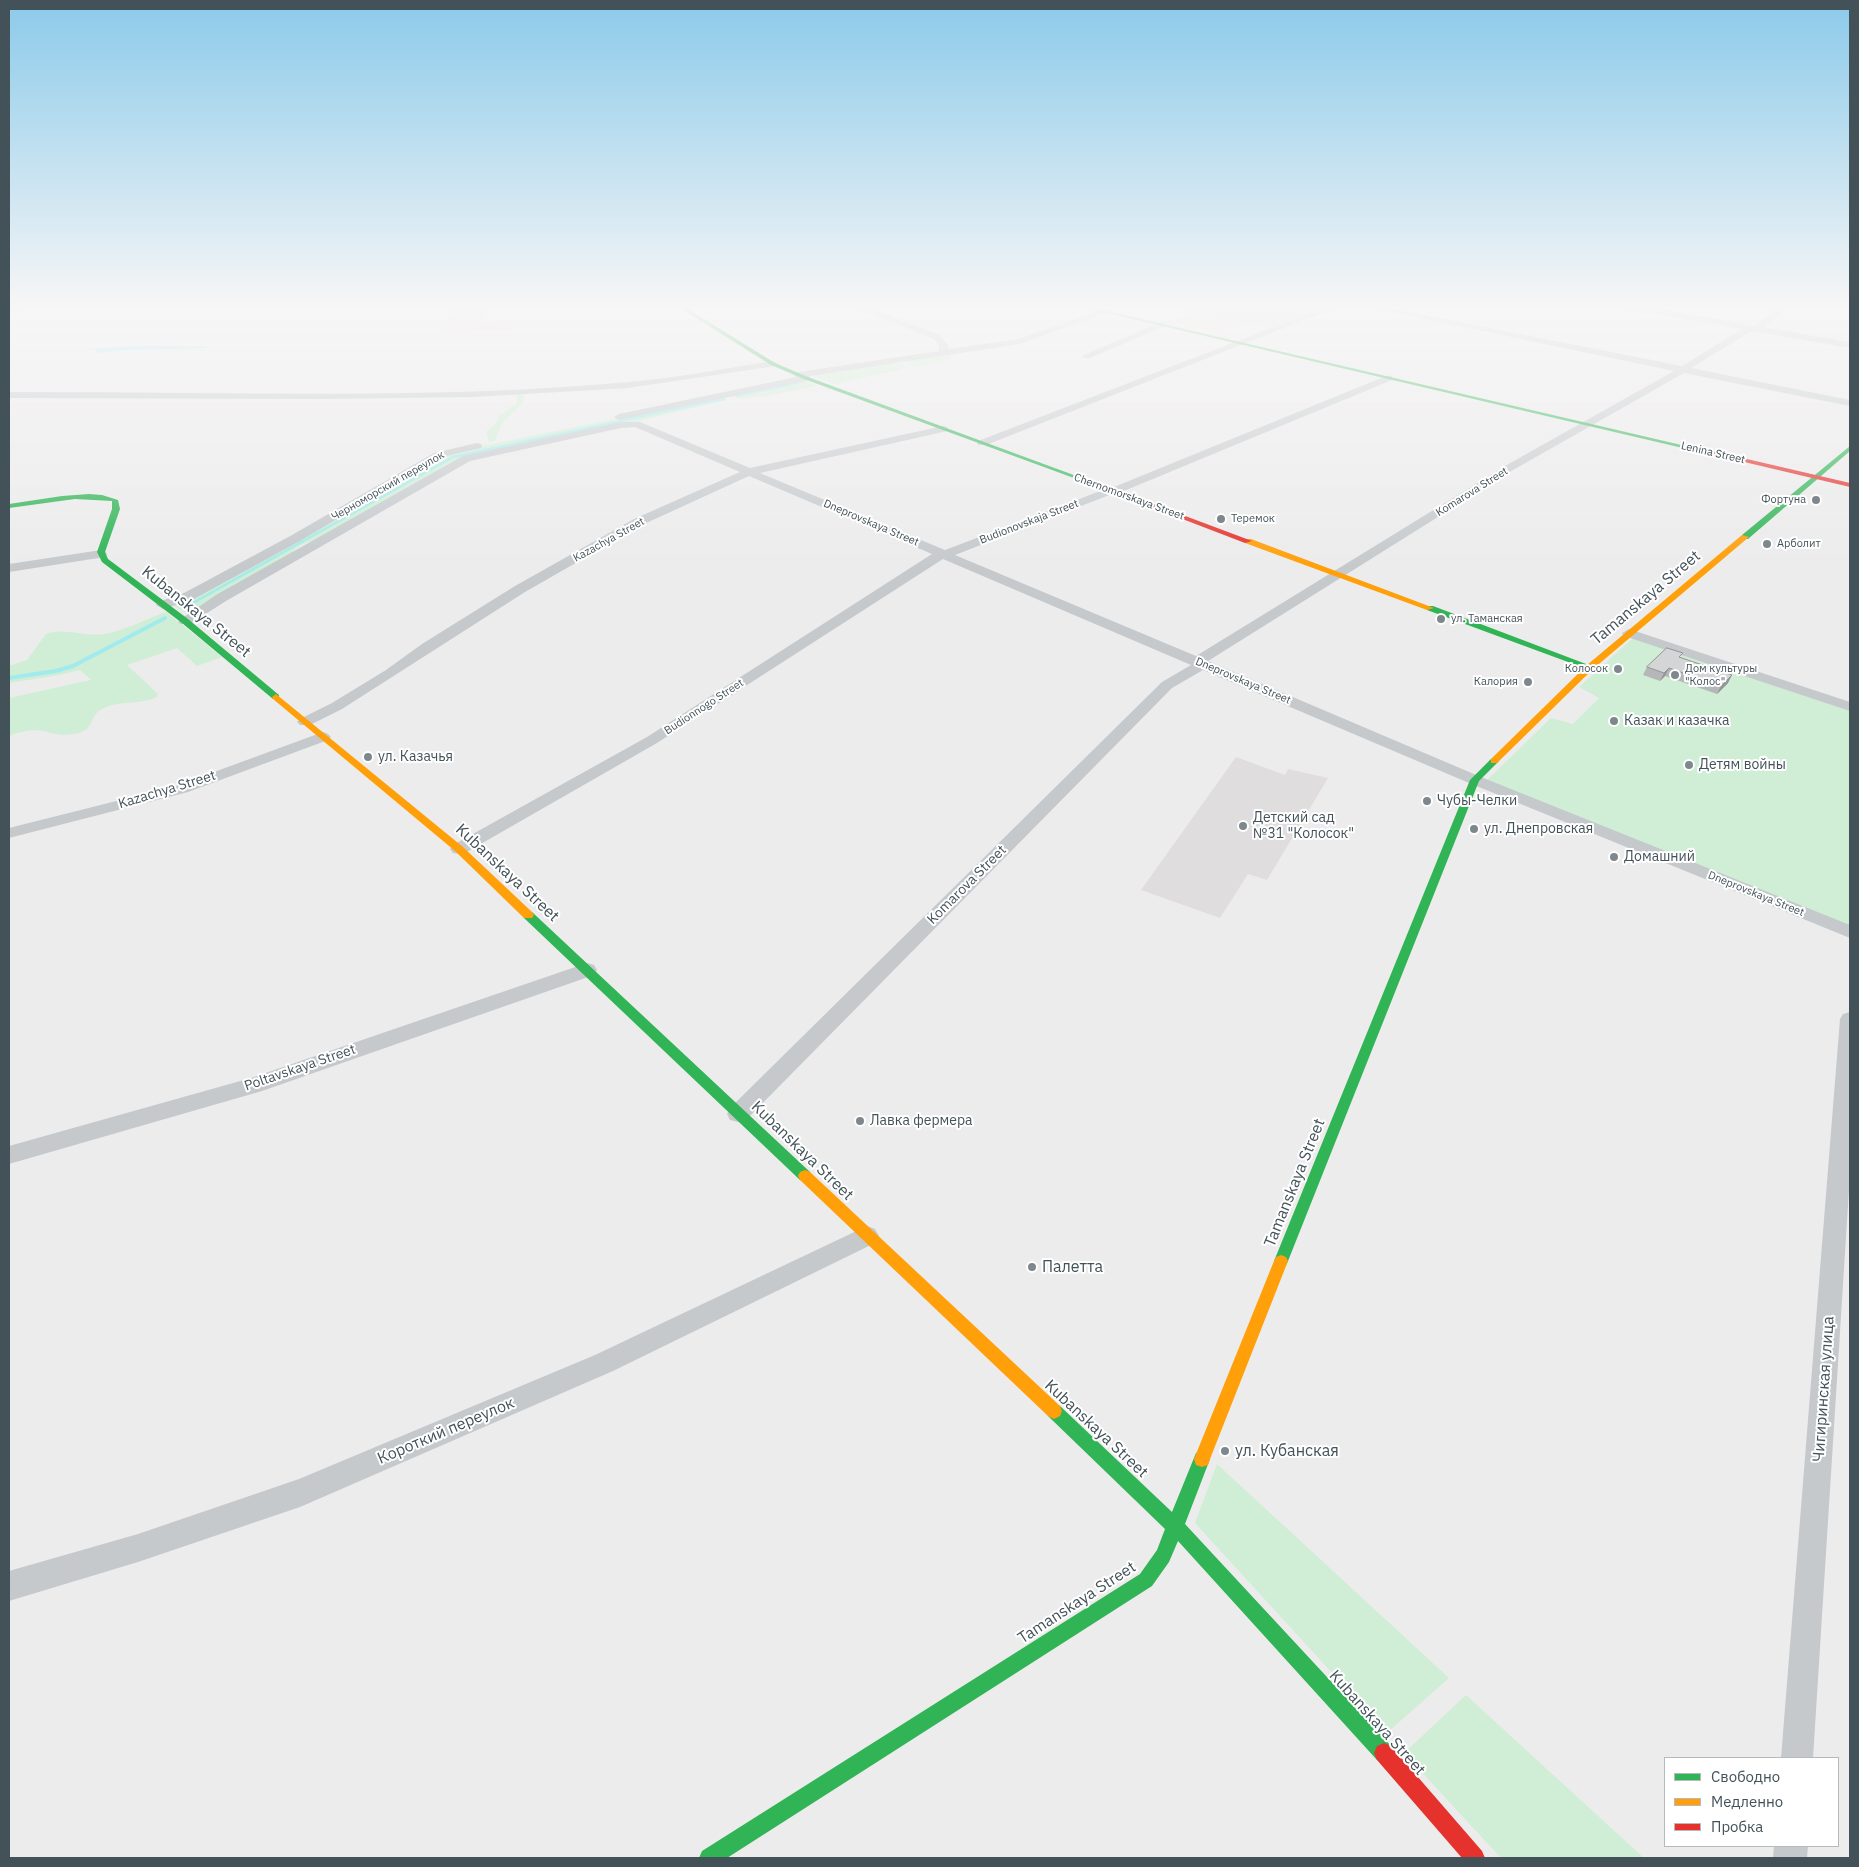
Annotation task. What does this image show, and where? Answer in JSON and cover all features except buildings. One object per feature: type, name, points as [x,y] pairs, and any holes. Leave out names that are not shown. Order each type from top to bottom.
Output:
[{"type":"street","points":[[9,395],[137,393]]},
{"type":"street","points":[[153,393],[368,397],[471,393]]},
{"type":"street","name":"Черноморский переулок","points":[[163,605],[189,596],[288,543],[444,453],[727,393]]},
{"type":"street","name":"Chernomorskaya Street","points":[[846,393],[1590,666]]},
{"type":"street","points":[[982,443],[1110,393]]},
{"type":"street","name":"Budionovskaja Street","points":[[944,554],[1113,491],[1352,393]]},
{"type":"street","name":"Lenina Street","points":[[1455,393],[1850,485]]},
{"type":"street","name":"Komarova Street","points":[[738,1114],[1167,685],[1336,574],[1411,530],[1509,468],[1642,393]]},
{"type":"street","points":[[1805,393],[1850,402]]},
{"type":"street","points":[[185,621],[230,593],[467,458],[621,425],[639,425]]},
{"type":"street","name":"Dneprovskaya Street","points":[[639,425],[1475,780],[1850,932]]},
{"type":"street","name":"Kazachya Street","points":[[305,722],[337,706],[391,673],[427,647],[520,589],[638,522],[749,472],[943,429]]},
{"type":"street","name":"Tamanskaya Street","points":[[709,1858],[1146,1580],[1163,1556],[1475,780],[1590,666],[1814,476],[1850,448]]},
{"type":"street","points":[[9,506],[90,497],[107,498],[116,501],[116,509],[102,546],[101,554],[9,568]]},
{"type":"street","name":"Kubanskaya Street","points":[[101,554],[105,560],[185,621],[459,849],[1175,1526],[1384,1753],[1475,1858]]},
{"type":"street","name":"Budionnogo Street","points":[[459,849],[660,736],[944,554]]},
{"type":"street","points":[[1629,633],[1850,707]]},
{"type":"street","name":"Kazachya Street","points":[[9,833],[182,789],[323,737]]},
{"type":"street","name":"Poltavskaya Street","points":[[9,1155],[254,1084],[587,970]]},
{"type":"street","name":"Чигиринская улица","points":[[1797,1757],[1850,1019]]},
{"type":"street","name":"Короткий переулок","points":[[9,1586],[138,1548],[300,1493],[604,1363],[867,1236]]},
{"type":"shaded area","name":"Детский сад №31 \"Колосок\"","points":[[1236,757],[1285,775],[1288,769],[1328,778],[1267,880],[1248,874],[1220,918],[1141,890]]},
{"type":"green space","points":[[518,393],[524,393],[523,403],[502,423],[495,441],[489,442],[486,432],[496,423],[500,415],[516,404]]},
{"type":"green space","points":[[743,393],[782,393],[763,397],[742,398],[735,397],[734,395]]},
{"type":"green space","points":[[721,397],[727,400],[639,422],[485,452],[329,534],[301,545],[293,551],[291,556],[190,615],[172,605],[449,453]]},
{"type":"green space","points":[[166,612],[222,657],[197,666],[177,648],[127,665],[158,694],[157,697],[104,708],[95,715],[86,729],[70,735],[34,730],[9,736],[9,698],[91,680],[80,670],[9,683],[9,666],[27,660],[46,634],[60,631],[104,634],[127,628]]},
{"type":"green space","points":[[1633,638],[1850,710],[1850,929],[1486,781],[1551,718],[1573,724],[1599,698],[1579,687]]},
{"type":"green space","points":[[1217,1464],[1449,1678],[1387,1733],[1195,1523]]},
{"type":"green space","points":[[1466,1695],[1644,1858],[1501,1858],[1404,1753]]},
{"type":"waterway","points":[[737,396],[750,393]]},
{"type":"waterway","points":[[191,604],[453,457],[724,399]]},
{"type":"waterway","points":[[9,678],[56,671],[73,666],[165,618]]},
{"type":"traffic: fast","points":[[847,393],[1114,491]]},
{"type":"traffic: fast","points":[[1455,393],[1704,451]]},
{"type":"traffic: fast","points":[[1745,537],[1850,448]]},
{"type":"traffic: fast","points":[[9,506],[89,496],[115,500],[116,509],[101,552],[105,560],[185,621],[276,697]]},
{"type":"traffic: fast","points":[[1430,608],[1590,667]]},
{"type":"traffic: fast","points":[[1281,1261],[1475,780],[1494,761]]},
{"type":"traffic: fast","points":[[528,915],[805,1176]]},
{"type":"traffic: fast","points":[[1054,1411],[1175,1526],[1384,1753]]},
{"type":"traffic: fast","points":[[709,1858],[1146,1580],[1163,1556],[1202,1459]]},
{"type":"traffic: slow","points":[[1494,761],[1590,667],[1745,537]]},
{"type":"traffic: slow","points":[[1248,541],[1430,608]]},
{"type":"traffic: slow","points":[[276,697],[459,849],[528,915]]},
{"type":"traffic: slow","points":[[805,1176],[1054,1411]]},
{"type":"traffic: slow","points":[[1202,1459],[1281,1261]]},
{"type":"traffic: jam","points":[[1704,451],[1850,485]]},
{"type":"traffic: jam","points":[[1114,491],[1248,541]]},
{"type":"traffic: jam","points":[[1384,1753],[1475,1858]]},
{"type":"place","name":"Фортуна","points":[[1816,500]]},
{"type":"place","name":"Теремок","points":[[1221,519]]},
{"type":"place","name":"Арболит","points":[[1767,544]]},
{"type":"place","name":"ул. Таманская","points":[[1441,619]]},
{"type":"place","name":"Колосок","points":[[1618,669]]},
{"type":"place","name":"Дом культуры \"Колос\"","points":[[1675,675]]},
{"type":"place","name":"Калория","points":[[1528,682]]},
{"type":"place","name":"Казак и казачка","points":[[1614,721]]},
{"type":"place","name":"ул. Казачья","points":[[368,757]]},
{"type":"place","name":"Детям войны","points":[[1689,765]]},
{"type":"place","name":"Чубы-Челки","points":[[1427,801]]},
{"type":"place","name":"Детский сад №31 \"Колосок\"","points":[[1243,826]]},
{"type":"place","name":"ул. Днепровская","points":[[1474,829]]},
{"type":"place","name":"Домашний","points":[[1614,857]]},
{"type":"place","name":"Лавка фермера","points":[[860,1121]]},
{"type":"place","name":"Палетта","points":[[1032,1267]]},
{"type":"place","name":"ул. Кубанская","points":[[1225,1451]]}]
